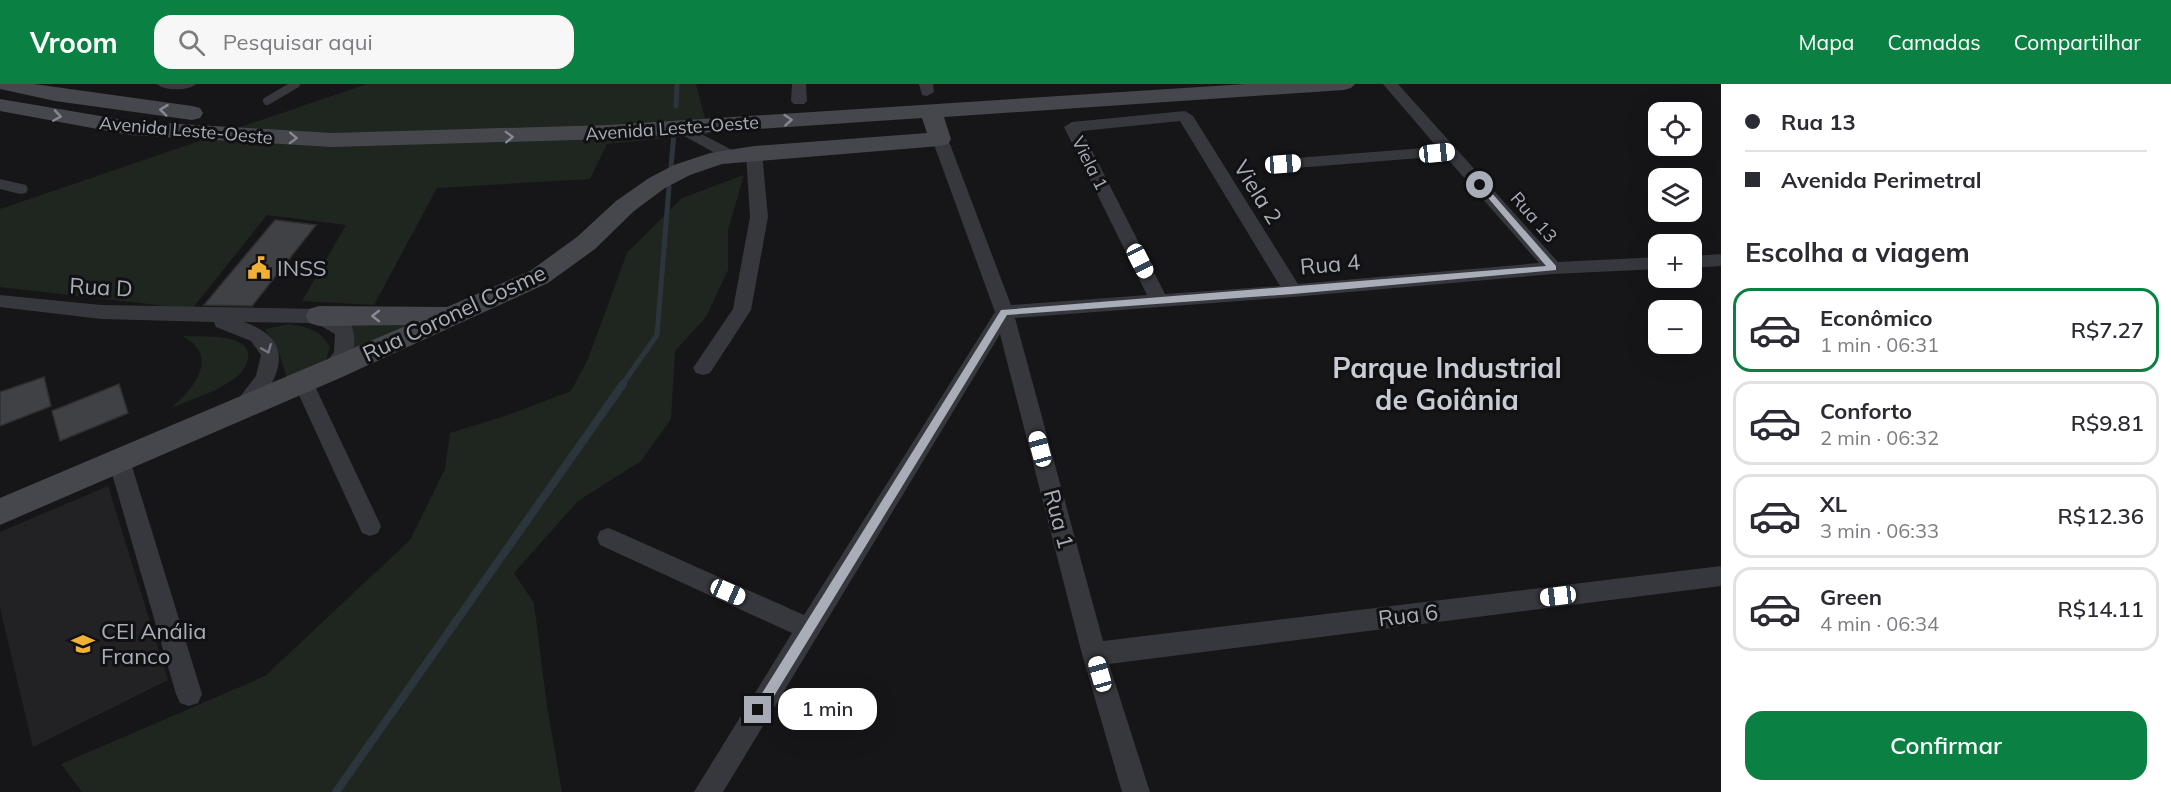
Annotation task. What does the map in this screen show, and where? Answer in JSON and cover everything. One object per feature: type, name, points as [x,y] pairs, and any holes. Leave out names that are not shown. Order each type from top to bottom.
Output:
[{"type":"main road","name":"Avenida Leste-Oeste","points":[[6,84],[55,95],[225,117],[429,129],[680,128],[928,96]]},
{"type":"main road","name":"Avenida Leste-Oeste","points":[[1007,97],[1124,84]]},
{"type":"main road","name":"Avenida Leste-Oeste","points":[[467,129],[556,117],[799,92],[1007,97],[1344,84]]},
{"type":"main road","name":"Rua 1","points":[[928,96],[940,139]]},
{"type":"main road","name":"Avenida Leste-Oeste","points":[[0,105],[130,128],[332,140],[429,129]]},
{"type":"main road","name":"Rua Coronel Cosme","points":[[0,512],[330,371],[539,277],[586,243],[625,206],[657,183],[682,170],[743,154],[940,139]]},
{"type":"main road","points":[[320,316],[456,314]]},
{"type":"street","points":[[164,84],[189,84]]},
{"type":"street","name":"Rua 13","points":[[1390,84],[1553,268]]},
{"type":"street","name":"Viela 2","points":[[1185,116],[1293,291]]},
{"type":"street","name":"Viela 1","points":[[1159,300],[1072,127],[1185,116]]},
{"type":"street","points":[[680,128],[743,154],[759,217],[742,310],[703,368]]},
{"type":"street","name":"Rua 1","points":[[940,139],[1004,312],[1094,654],[1136,792]]},
{"type":"street","points":[[1283,164],[1451,151]]},
{"type":"street","points":[[0,184],[20,189]]},
{"type":"street","points":[[1702,261],[1721,260]]},
{"type":"street","name":"Rua 4","points":[[1004,312],[1293,291],[1553,268],[1648,264]]},
{"type":"street","name":"Rua D","points":[[0,302],[61,309],[199,315],[320,316]]},
{"type":"street","points":[[708,792],[1004,312]]},
{"type":"street","name":"Rua D","points":[[199,315],[244,328],[264,339],[272,359],[266,378],[242,407]]},
{"type":"street","points":[[320,316],[344,330],[347,345],[340,362],[330,371]]},
{"type":"street","points":[[303,382],[370,526]]},
{"type":"street","points":[[119,460],[189,694]]},
{"type":"street","points":[[608,538],[809,629]]},
{"type":"street","name":"Rua 6","points":[[1094,654],[1721,576]]},
{"type":"lane","points":[[267,100],[296,84]]},
{"type":"shaded area","points":[[367,84],[696,84],[709,134],[607,144],[590,179],[437,188],[374,305],[302,301],[346,225],[267,215],[192,309],[0,287],[0,209]]},
{"type":"shaded area","points":[[744,175],[728,230],[728,270],[706,317],[675,351],[671,419],[641,461],[578,501],[514,573],[534,603],[547,706],[562,792],[82,792],[61,764],[265,676],[410,540],[445,469],[450,433],[508,415],[571,391],[588,359],[627,253],[682,198]]},
{"type":"shaded area","points":[[434,321],[350,357],[353,330],[347,325]]},
{"type":"shaded area","points":[[289,324],[313,330],[330,347],[326,360],[287,378],[279,353],[265,329]]},
{"type":"shaded area","points":[[182,336],[234,340],[248,350],[248,359],[242,372],[231,381],[209,393],[171,408],[195,382],[202,362],[200,353],[194,344]]},
{"type":"shaded area","name":"CEI Anália Franco","points":[[108,486],[168,680],[33,747],[0,608],[0,532]]},
{"type":"building","name":"INSS","points":[[275,220],[316,225],[252,306],[204,305]]},
{"type":"building","points":[[44,377],[51,406],[0,426],[0,392]]},
{"type":"building","points":[[119,384],[128,413],[60,441],[52,411]]},
{"type":"waterway","points":[[676,106],[677,84]]},
{"type":"waterway","points":[[671,166],[674,134]]},
{"type":"waterway","points":[[622,385],[657,335],[669,187]]},
{"type":"waterway","points":[[336,792],[623,384]]},
{"type":"place","name":"INSS","points":[[259,268]]},
{"type":"place","name":"CEI Anália Franco","points":[[83,644]]},
{"type":"district","name":"Parque Industrial de Goiânia","points":[[1447,383]]},
{"type":"route","points":[[758,710],[1004,312],[1293,291],[1553,268],[1480,185]]}]
